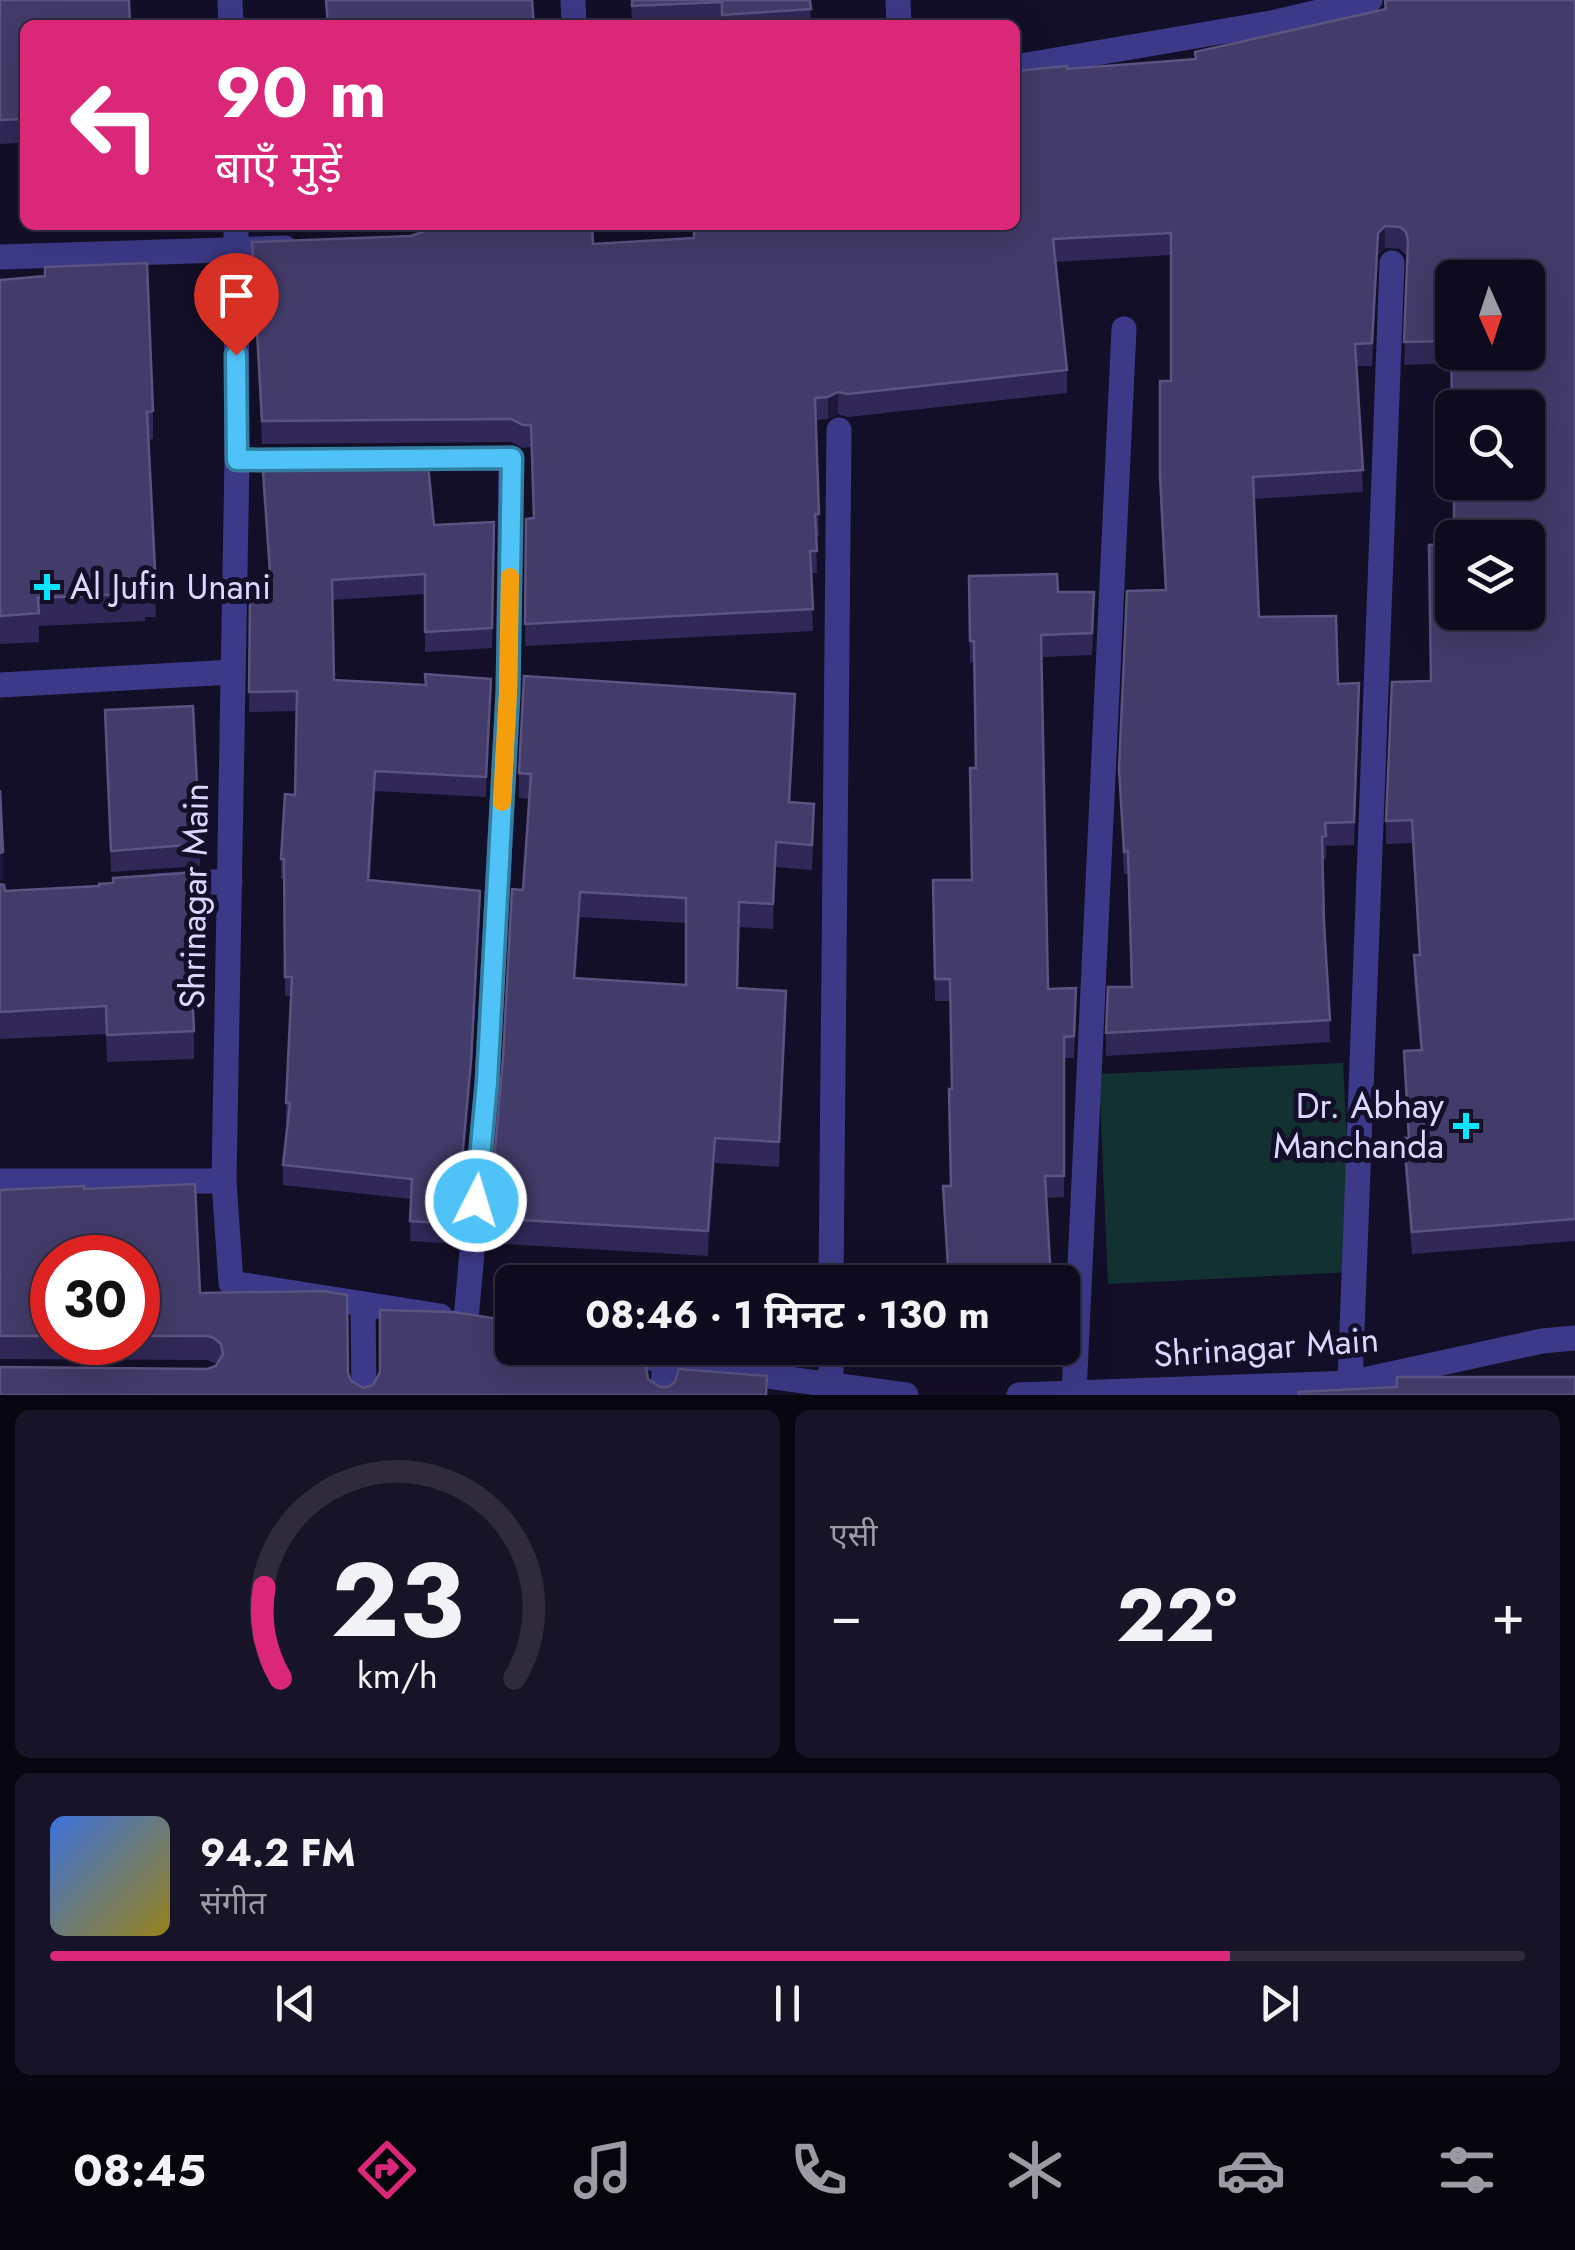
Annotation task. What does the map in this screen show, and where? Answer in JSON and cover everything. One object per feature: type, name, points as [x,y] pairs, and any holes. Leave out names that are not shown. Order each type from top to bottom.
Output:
[{"type":"street","points":[[1020,66],[1270,12],[1370,0]]},
{"type":"street","points":[[0,257],[236,237],[314,246]]},
{"type":"street","name":"Shrinagar Main","points":[[236,237],[246,460],[232,672],[224,1182],[231,1283],[495,1326]]},
{"type":"street","points":[[1350,1383],[1392,263]]},
{"type":"street","points":[[1074,1394],[1124,329]]},
{"type":"street","points":[[832,1265],[839,430]]},
{"type":"street","points":[[374,459],[512,458],[508,693],[487,1082],[466,1320]]},
{"type":"street","points":[[0,685],[232,672]]},
{"type":"street","points":[[134,888],[230,881]]},
{"type":"street","points":[[0,1181],[224,1182]]},
{"type":"street","points":[[363,1304],[364,1395]]},
{"type":"street","name":"Shrinagar Main","points":[[1019,1395],[1350,1383],[1542,1340],[1575,1338]]},
{"type":"street","points":[[662,1395],[665,1365]]},
{"type":"street","points":[[683,1365],[826,1389],[906,1395]]},
{"type":"green space","points":[[1343,1063],[1353,1272],[1108,1284],[1099,1074]]},
{"type":"building","points":[[0,0],[129,0],[130,20],[20,20],[20,119],[0,120]]},
{"type":"building","points":[[326,0],[532,0],[534,20],[328,20]]},
{"type":"building","points":[[632,0],[810,0],[811,9],[722,15],[722,2],[632,6]]},
{"type":"building","points":[[1385,0],[1575,0],[1575,1219],[1412,1232],[1404,1138],[1409,1138],[1404,1051],[1422,1050],[1414,955],[1420,955],[1412,820],[1386,821],[1392,682],[1431,681],[1429,545],[1435,545],[1435,630],[1545,630],[1545,520],[1454,520],[1454,500],[1545,500],[1545,390],[1452,390],[1451,370],[1545,370],[1545,260],[1435,260],[1435,341],[1404,342],[1408,241],[1400,227],[1385,226],[1378,233],[1372,343],[1355,344],[1363,470],[1253,477],[1259,617],[1336,616],[1338,684],[1359,683],[1354,822],[1325,823],[1326,836],[1322,837],[1330,1020],[1106,1033],[1108,987],[1132,987],[1128,851],[1124,852],[1119,769],[1127,591],[1166,590],[1160,381],[1171,381],[1171,233],[1053,239],[1067,370],[838,392],[815,398],[819,514],[815,514],[817,551],[810,551],[813,609],[525,624],[526,519],[534,518],[531,425],[511,419],[262,421],[252,242],[411,236],[428,230],[592,230],[593,244],[694,238],[694,230],[1020,230],[1020,71],[1196,59],[1195,52],[1386,9]]},
{"type":"building","points":[[147,263],[153,411],[147,412],[156,589],[145,589],[145,593],[38,598],[39,613],[0,616],[0,280],[45,276],[45,267]]},
{"type":"building","points":[[427,455],[434,525],[494,522],[492,628],[425,632],[425,574],[332,580],[334,680],[426,685],[425,674],[491,679],[486,777],[375,771],[368,880],[480,891],[471,1061],[456,1224],[410,1221],[412,1179],[283,1165],[290,1103],[286,1103],[292,977],[285,977],[281,859],[285,794],[295,795],[297,691],[249,692],[250,599],[272,599],[262,458]]},
{"type":"building","points":[[1057,574],[1058,592],[1094,592],[1092,633],[1041,635],[1048,989],[1076,988],[1074,1036],[1064,1037],[1064,1176],[1045,1176],[1050,1265],[948,1265],[943,1186],[951,1186],[950,979],[935,979],[933,880],[972,880],[970,768],[976,768],[969,576]]},
{"type":"building","points":[[524,676],[795,694],[789,802],[814,804],[812,845],[776,842],[773,904],[739,902],[737,988],[786,991],[779,1142],[715,1138],[708,1231],[489,1218],[512,889],[523,890],[531,774],[519,773]],"holes":[[[580,892],[686,898],[686,985],[574,978]]]},
{"type":"building","points":[[193,706],[200,844],[111,851],[105,710]]},
{"type":"building","points":[[0,790],[3,852],[0,853]]},
{"type":"building","points":[[187,873],[194,1031],[107,1035],[106,1006],[0,1012],[0,884],[5,891],[99,886],[113,883],[113,878]]},
{"type":"building","points":[[195,1184],[200,1293],[324,1291],[347,1295],[348,1373],[351,1381],[363,1388],[373,1385],[380,1372],[380,1310],[453,1312],[495,1318],[495,1365],[646,1366],[648,1379],[660,1387],[675,1382],[679,1369],[767,1376],[766,1395],[0,1395],[0,1367],[207,1369],[216,1366],[223,1354],[221,1344],[207,1336],[160,1336],[160,1235],[30,1235],[30,1336],[0,1336],[0,1190]]},
{"type":"building","points":[[1397,1377],[1575,1377],[1575,1395],[1299,1395],[1397,1387]]},
{"type":"slow traffic","points":[[502,802],[510,577]]},
{"type":"place","name":"Al Jufin Unani","points":[[47,587]]},
{"type":"place","name":"Dr. Abhay Manchanda","points":[[1466,1126]]},
{"type":"route","points":[[236,355],[237,460],[512,458],[508,693],[487,1082],[476,1201]]}]
